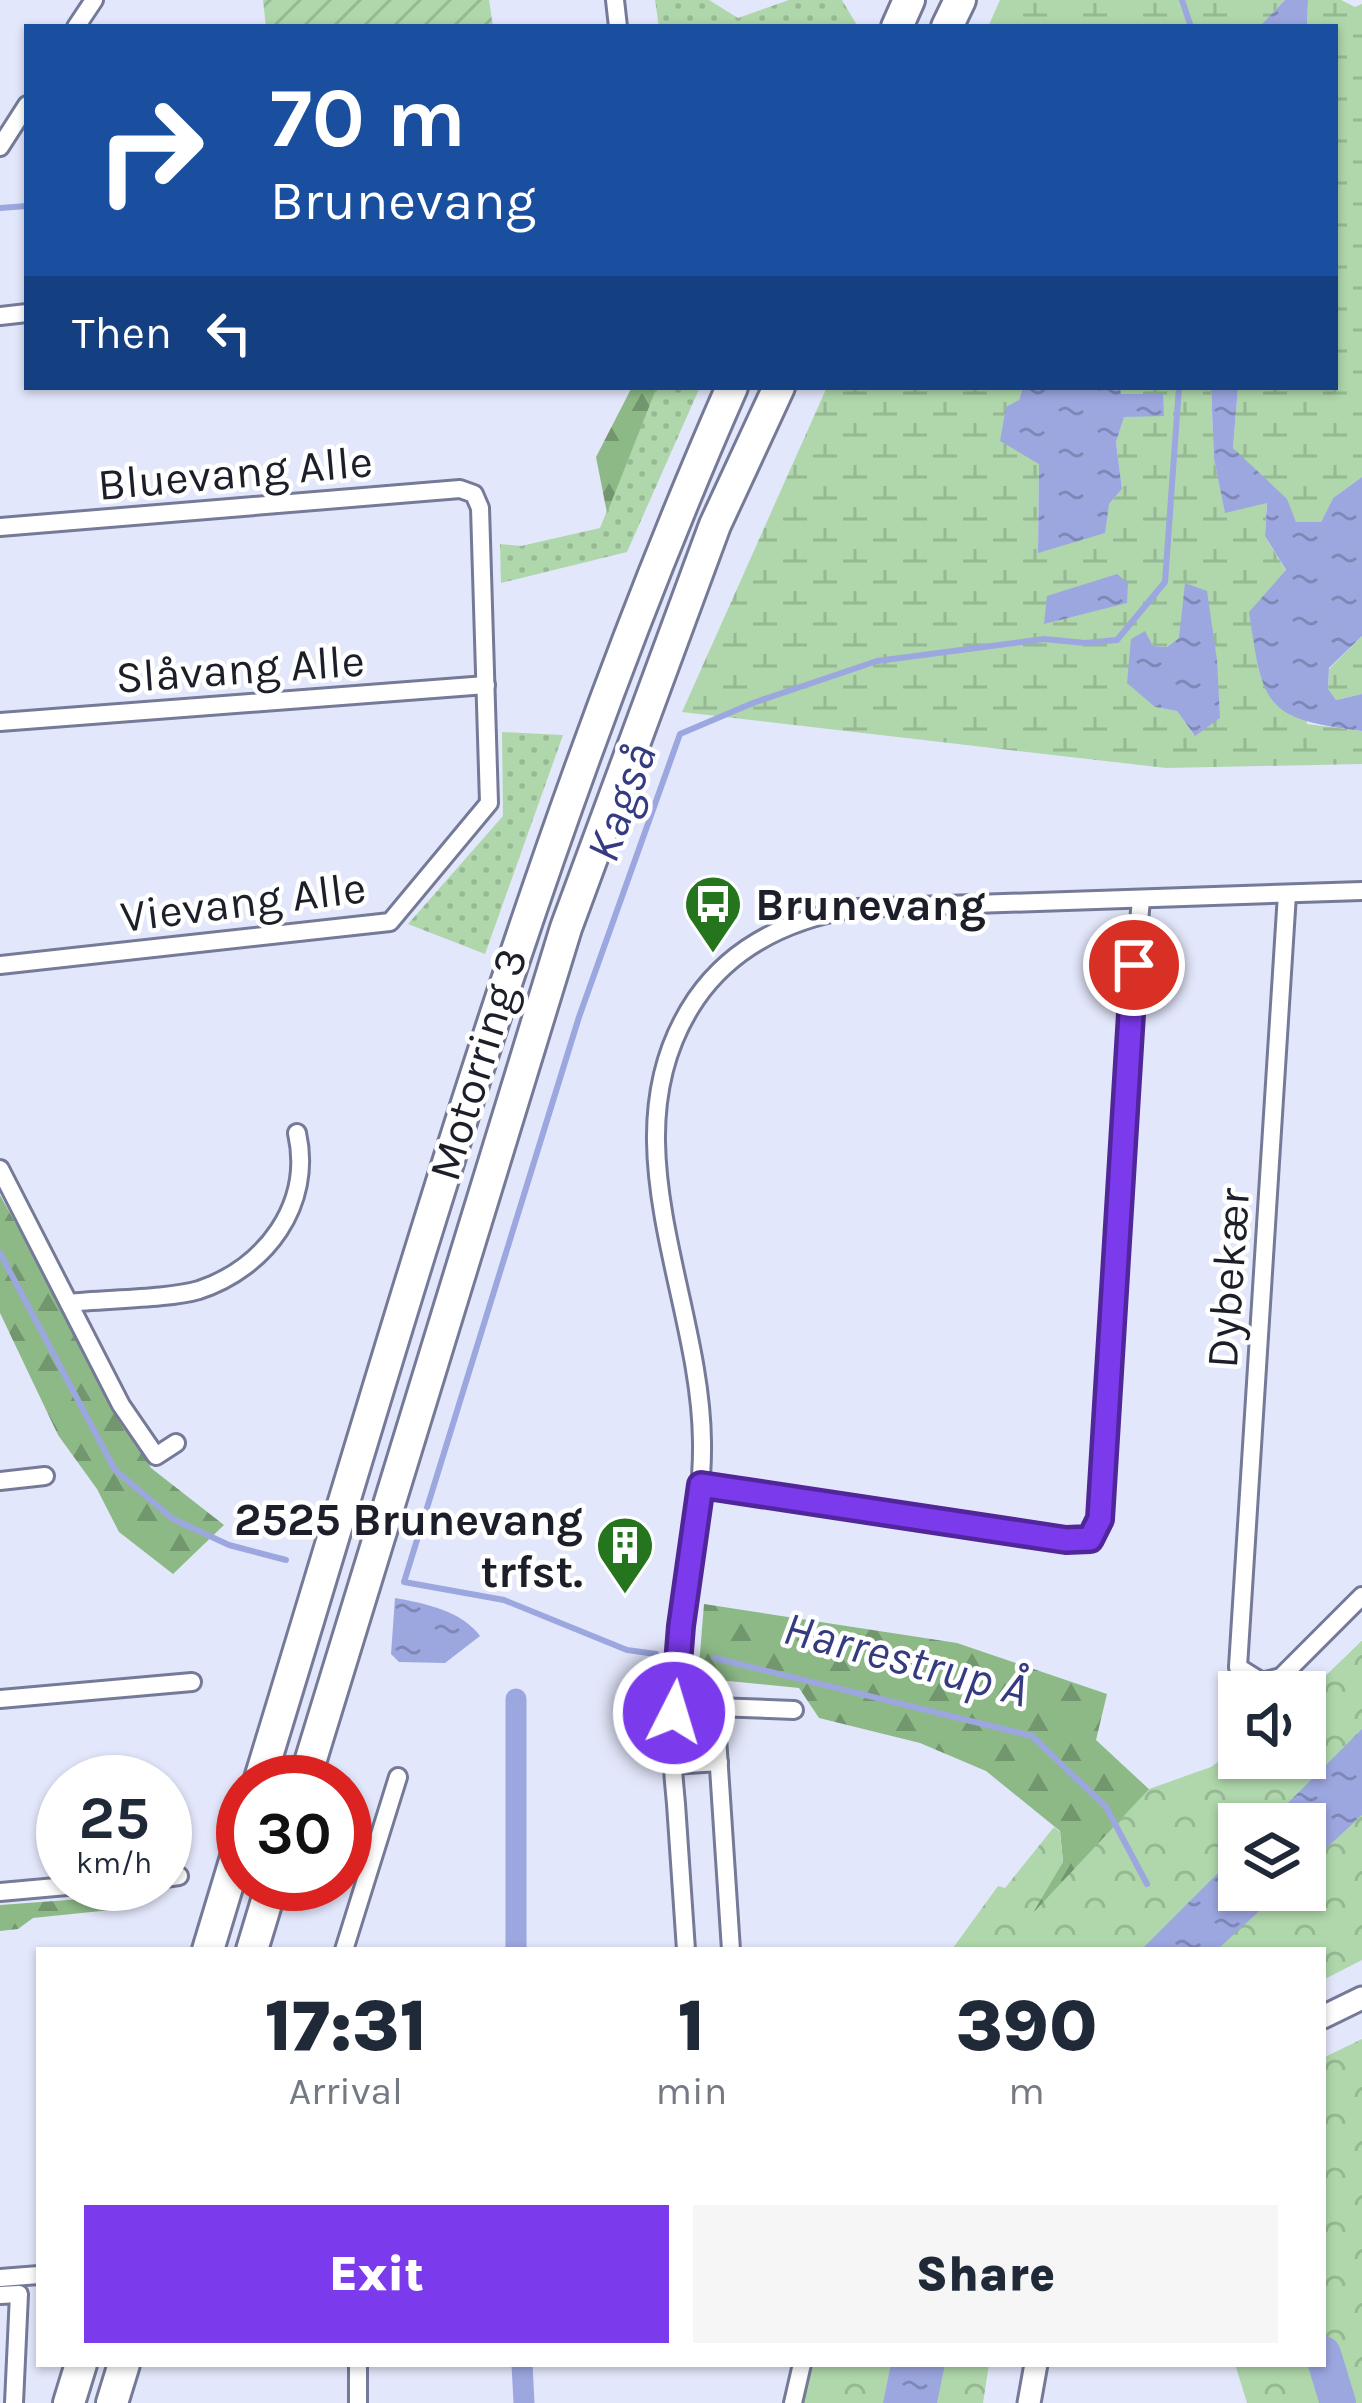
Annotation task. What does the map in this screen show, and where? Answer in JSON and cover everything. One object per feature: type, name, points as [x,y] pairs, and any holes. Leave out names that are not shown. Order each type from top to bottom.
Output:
[{"type":"highway","name":"Motorring 3","points":[[267,1755],[530,907],[666,538],[731,390]]},
{"type":"highway","name":"Motorring 3","points":[[312,1755],[566,928],[715,525],[778,390]]},
{"type":"highway","points":[[209,1947],[220,1911]]},
{"type":"highway","points":[[253,1947],[264,1911]]},
{"type":"highway","points":[[69,2403],[80,2367]]},
{"type":"highway","points":[[112,2403],[123,2367]]},
{"type":"street","points":[[0,147],[24,110]]},
{"type":"street","name":"Bluevang Alle","points":[[0,527],[460,489],[475,494]]},
{"type":"street","name":"Vievang Alle","points":[[0,965],[390,922],[489,803],[480,508],[475,494]]},
{"type":"street","name":"Slåvang Alle","points":[[0,722],[485,686]]},
{"type":"street","points":[[686,1947],[673,1765],[681,1626],[701,1485],[698,1370],[663,1212],[655,1156],[656,1113],[672,1041],[709,980],[758,940],[796,922],[857,908],[1362,891]]},
{"type":"street","name":"Dybekær","points":[[1287,894],[1238,1667],[1262,1682],[1281,1677],[1362,1596]]},
{"type":"street","points":[[701,1485],[1066,1540],[1090,1539],[1100,1519],[1122,1120],[1141,899]]},
{"type":"street","points":[[69,1303],[198,1290],[259,1258],[290,1216],[303,1159],[297,1133]]},
{"type":"street","points":[[0,1169],[121,1405],[156,1456],[176,1443]]},
{"type":"street","points":[[0,1481],[45,1477]]},
{"type":"street","points":[[0,1699],[192,1682]]},
{"type":"street","points":[[731,1947],[715,1707],[794,1710]]},
{"type":"street","points":[[673,1765],[719,1762]]},
{"type":"street","points":[[345,1947],[398,1777]]},
{"type":"street","points":[[0,1892],[36,1889]]},
{"type":"street","points":[[1326,2016],[1362,1998]]},
{"type":"street","points":[[0,2278],[36,2275]]},
{"type":"street","points":[[0,2295],[19,2294],[14,2403]]},
{"type":"street","points":[[358,2367],[358,2403]]},
{"type":"street","points":[[794,2403],[801,2367]]},
{"type":"street","points":[[1029,2403],[1035,2367]]},
{"type":"green space","points":[[263,0],[489,0],[493,24],[266,24]]},
{"type":"green space","points":[[655,0],[709,0],[738,18],[789,0],[842,0],[856,24],[659,24]]},
{"type":"green space","points":[[1000,0],[1285,0],[1262,24],[989,24]]},
{"type":"green space","points":[[1308,0],[1362,4],[1362,477],[1333,498],[1321,522],[1296,522],[1233,448],[1238,390],[1338,390],[1338,24],[1307,24]]},
{"type":"green space","points":[[630,390],[656,390],[607,513],[596,457]]},
{"type":"green space","points":[[656,390],[699,390],[627,552],[501,583],[500,544],[521,546],[600,528]]},
{"type":"green space","points":[[826,390],[1022,390],[1019,400],[1039,464],[1038,553],[1109,504],[1122,489],[1116,442],[1124,416],[1120,390],[1211,390],[1214,458],[1225,512],[1267,502],[1265,536],[1286,571],[1307,724],[1362,731],[1362,764],[1166,768],[682,712]],"holes":[[[1144,631],[1153,646],[1167,647],[1179,638],[1194,735],[1177,711],[1155,707]]]},
{"type":"green space","points":[[1362,636],[1362,694],[1336,700],[1328,690],[1329,669]]},
{"type":"green space","points":[[502,732],[563,735],[485,954],[408,924],[503,816]]},
{"type":"green space","points":[[0,1195],[151,1468],[224,1525],[173,1574],[119,1532],[97,1489],[58,1435],[0,1313]]},
{"type":"green space","points":[[704,1604],[957,1643],[1107,1694],[1096,1740],[1193,1830],[1221,1779],[1326,1779],[1326,1676],[1362,1641],[1335,1888],[1326,1890],[1326,1803],[1218,1803],[1218,1910],[1014,1947],[1000,1947],[1063,1862],[1060,1831],[986,1771],[920,1743],[819,1718],[799,1688],[698,1678]]},
{"type":"green space","points":[[1362,1641],[1362,1960],[1326,1978],[1326,1947],[954,1947],[998,1886],[1005,1888],[1054,1827],[1060,1832],[1063,1862],[1033,1913],[1149,1789],[1218,1762],[1218,1779],[1326,1779],[1326,1676]]},
{"type":"green space","points":[[36,1902],[36,1911],[101,1911],[33,1918],[18,1929],[0,1931],[0,1905]]},
{"type":"green space","points":[[1362,2039],[1362,2403],[1247,2403],[1236,2367],[1326,2367],[1326,2057]]},
{"type":"green space","points":[[809,2367],[989,2367],[983,2403],[802,2403]]},
{"type":"water","points":[[1285,0],[1308,0],[1307,24],[1262,24]]},
{"type":"water","points":[[1022,390],[1163,394],[1164,416],[1124,417],[1116,442],[1122,489],[1109,504],[1105,533],[1038,553],[1039,464],[1000,441],[1006,407],[1019,400]]},
{"type":"water","points":[[1211,390],[1238,390],[1233,448],[1287,499],[1296,522],[1321,522],[1333,498],[1362,477],[1362,636],[1329,668],[1328,689],[1336,700],[1362,694],[1362,731],[1305,721],[1287,713],[1265,688],[1249,612],[1286,570],[1265,536],[1267,503],[1225,513],[1214,459]]},
{"type":"water","points":[[1117,574],[1128,583],[1127,603],[1044,624],[1047,596]]},
{"type":"water","points":[[1185,583],[1207,591],[1217,660],[1220,718],[1195,736],[1177,711],[1155,707],[1127,683],[1131,639],[1145,631],[1153,646],[1167,647],[1179,638]]},
{"type":"water","points":[[395,1598],[453,1614],[480,1636],[445,1663],[399,1662],[391,1654]]},
{"type":"water","points":[[1362,1729],[1362,1815],[1326,1848],[1326,1803],[1288,1803],[1312,1779],[1326,1779],[1326,1765]]},
{"type":"water","points":[[1218,1873],[1218,1911],[1259,1911],[1220,1947],[1144,1947]]},
{"type":"water","points":[[890,2367],[944,2367],[937,2403],[883,2403]]},
{"type":"waterway","name":"Kagså","points":[[1182,0],[1190,24]]},
{"type":"waterway","points":[[0,208],[24,206]]},
{"type":"waterway","name":"Kagså","points":[[656,1654],[627,1650],[504,1600],[404,1582],[579,1017],[680,734],[753,703],[877,661],[1044,639],[1117,640],[1165,582],[1179,390]]},
{"type":"waterway","name":"Harrestrup Å","points":[[0,1253],[115,1470],[173,1519],[229,1545],[286,1560]]},
{"type":"waterway","name":"Harrestrup Å","points":[[714,1658],[1032,1736],[1106,1807],[1147,1884]]},
{"type":"waterway","points":[[516,1699],[516,1947]]},
{"type":"waterway","name":"Harrestrup Å","points":[[1326,2364],[1338,2403]]},
{"type":"waterway","points":[[522,2367],[524,2403]]},
{"type":"place","name":"Brunevang","points":[[713,955]]},
{"type":"place","name":"2525 Brunevang trfst.","points":[[625,1596]]},
{"type":"route","points":[[674,1713],[701,1485],[1066,1540],[1090,1539],[1100,1519],[1134,965]]}]
